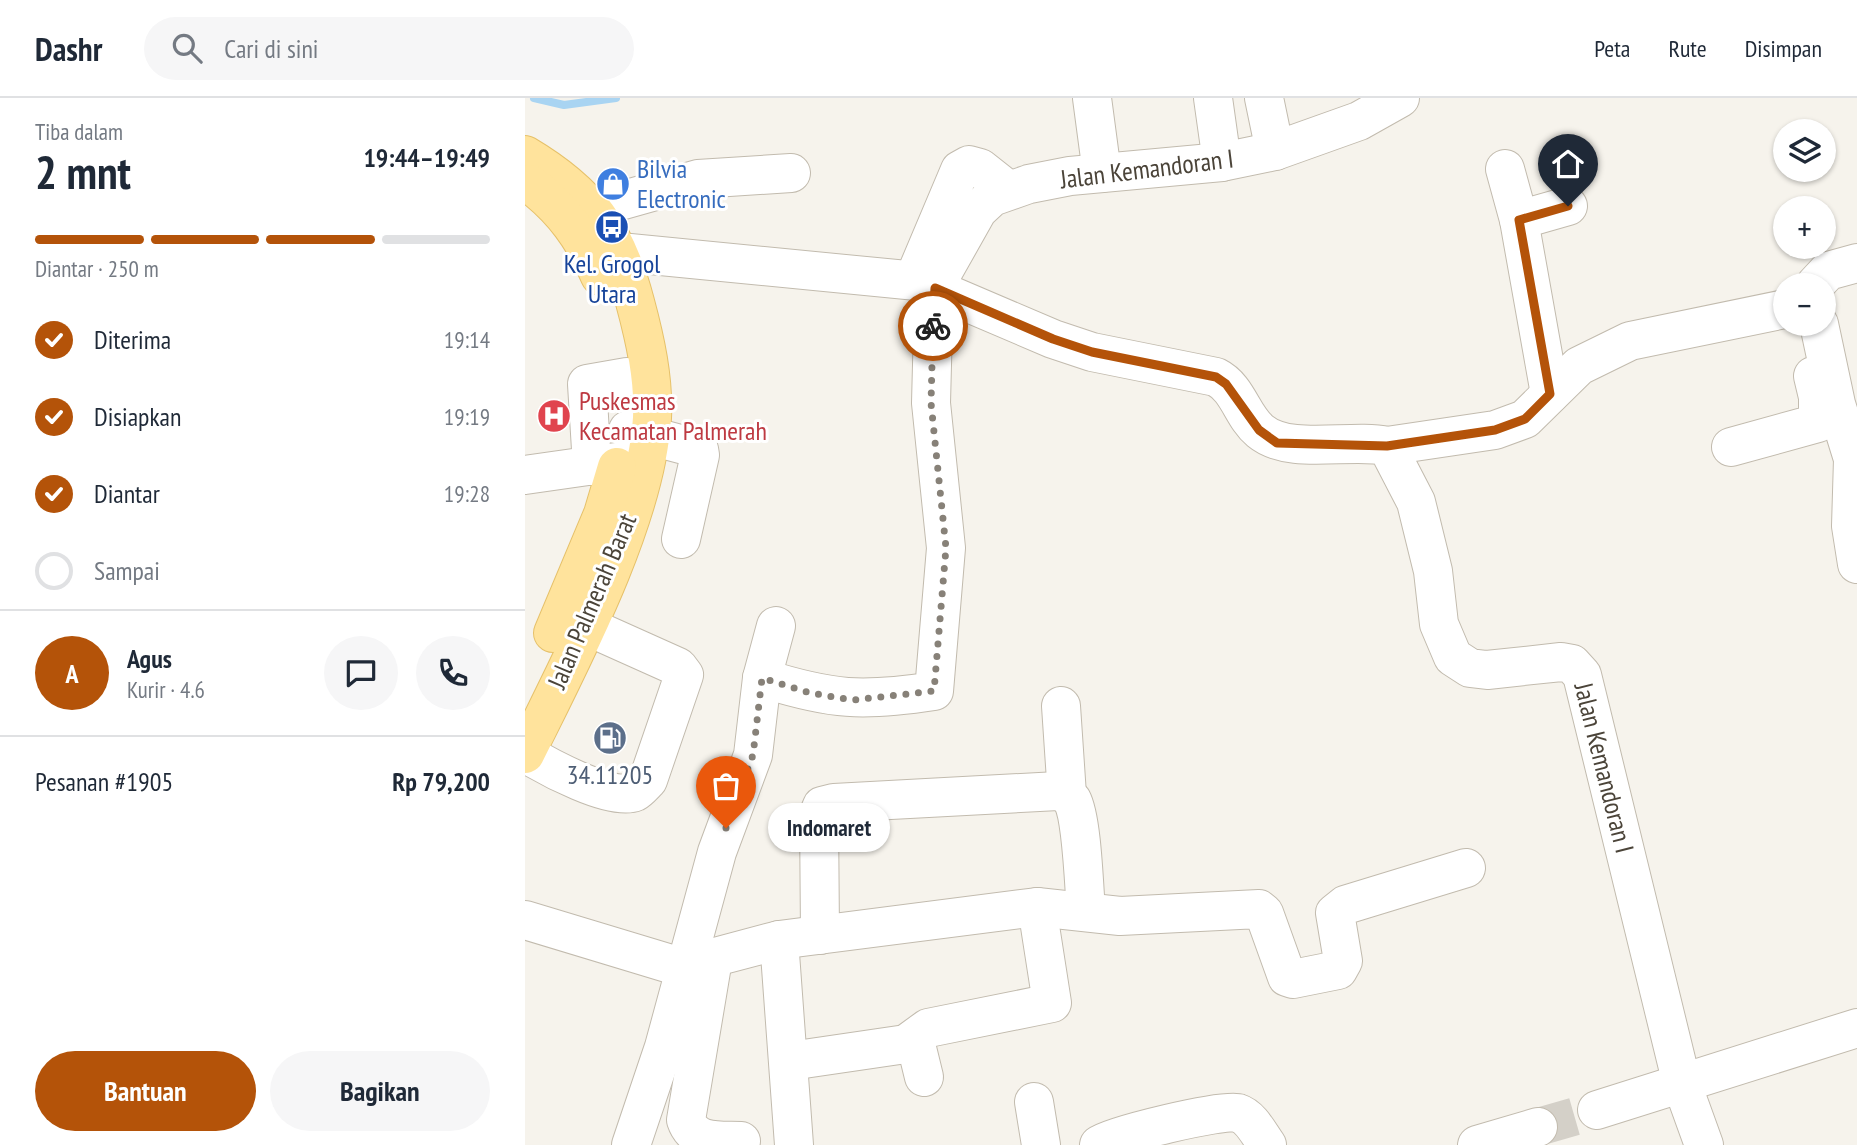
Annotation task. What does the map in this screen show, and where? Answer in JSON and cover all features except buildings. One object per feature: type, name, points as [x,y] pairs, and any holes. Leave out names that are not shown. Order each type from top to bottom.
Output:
[{"type":"main road","name":"Jalan Palmerah Barat","points":[[525,155],[568,182],[594,208],[603,249],[608,296],[631,396],[627,451]]},
{"type":"main road","name":"Jalan Palmerah Barat","points":[[525,181],[555,203],[603,249],[643,333],[652,393],[603,514],[573,621],[531,705],[525,753]]},
{"type":"street","points":[[1092,98],[1102,173]]},
{"type":"street","points":[[1213,98],[1222,162]]},
{"type":"street","points":[[1264,98],[1275,151]]},
{"type":"street","name":"Jalan Kemandoran I","points":[[926,284],[978,210],[992,197],[1008,190],[1070,176],[1222,162],[1275,151],[1359,121],[1401,98]]},
{"type":"street","points":[[1505,169],[1519,220],[1550,394]]},
{"type":"street","points":[[594,208],[698,179],[791,173]]},
{"type":"street","points":[[1519,220],[1568,206]]},
{"type":"street","points":[[603,249],[926,284],[1053,339],[1092,352],[1216,377],[1226,384],[1259,430],[1277,443],[1387,446],[1495,430],[1525,419],[1579,366],[1630,341],[1773,311]]},
{"type":"street","points":[[1826,273],[1857,263]]},
{"type":"street","points":[[762,678],[810,693],[853,700],[934,691],[946,548],[931,403],[926,284]]},
{"type":"street","points":[[1731,447],[1818,423],[1818,397],[1805,336]]},
{"type":"street","points":[[1822,336],[1836,404],[1853,458],[1850,526],[1857,564]]},
{"type":"street","points":[[627,377],[587,384],[627,451]]},
{"type":"street","name":"Jalan Kemandoran I","points":[[1387,446],[1416,502],[1433,571],[1439,624],[1453,657],[1470,667],[1487,670],[1561,662],[1572,664],[1582,675],[1672,1087]]},
{"type":"street","points":[[525,475],[627,451],[699,449],[700,455],[681,539]]},
{"type":"street","points":[[525,753],[543,764],[621,794],[636,792],[648,780],[684,675],[678,667],[573,621]]},
{"type":"street","points":[[741,1141],[700,1138],[690,1132],[687,1120],[699,962],[717,852],[753,755],[762,678],[776,626]]},
{"type":"street","points":[[1061,706],[1067,795]]},
{"type":"street","points":[[820,935],[819,813],[822,807],[834,803],[1058,791],[1067,795],[1073,803],[1079,833],[1086,911]]},
{"type":"street","points":[[525,920],[674,965],[699,962],[779,940],[1037,907],[1119,916],[1261,909],[1287,977],[1293,979],[1338,970],[1343,961],[1335,912],[1345,905],[1466,868]]},
{"type":"street","points":[[790,1056],[897,1046],[915,1040],[928,1028],[1052,1003],[1037,907]]},
{"type":"street","points":[[779,940],[790,1056],[794,1145]]},
{"type":"street","points":[[631,1145],[664,1047],[699,962]]},
{"type":"street","points":[[1597,1110],[1857,1028]]},
{"type":"street","points":[[915,1040],[924,1077]]},
{"type":"street","points":[[1672,1087],[1681,1145]]},
{"type":"street","points":[[1672,1087],[1704,1145]]},
{"type":"street","points":[[1034,1102],[1041,1145]]},
{"type":"street","points":[[1099,1145],[1216,1113],[1237,1112],[1251,1122],[1267,1145]]},
{"type":"street","points":[[1478,1145],[1530,1135]]},
{"type":"waterway","points":[[534,98],[564,105],[616,98]]},
{"type":"tunnel","points":[[1538,1127],[1597,1110]]},
{"type":"way so far","points":[[726,828],[753,755],[762,678],[810,693],[853,700],[934,691],[946,548],[931,403],[933,326]]},
{"type":"place","name":"Bilvia Electronic","points":[[613,184]]},
{"type":"place","name":"Kel. Grogol Utara","points":[[612,227]]},
{"type":"place","name":"Puskesmas Kecamatan Palmerah","points":[[554,416]]},
{"type":"place","name":"34.11205","points":[[610,738]]},
{"type":"place","name":"Indomaret","points":[[726,828]]},
{"type":"route","points":[[933,326],[935,288],[1053,339],[1092,352],[1125,361],[1177,367],[1216,377],[1226,384],[1259,430],[1277,443],[1372,443],[1387,446],[1495,430],[1525,419],[1540,407],[1550,394],[1519,220],[1568,206]]}]
